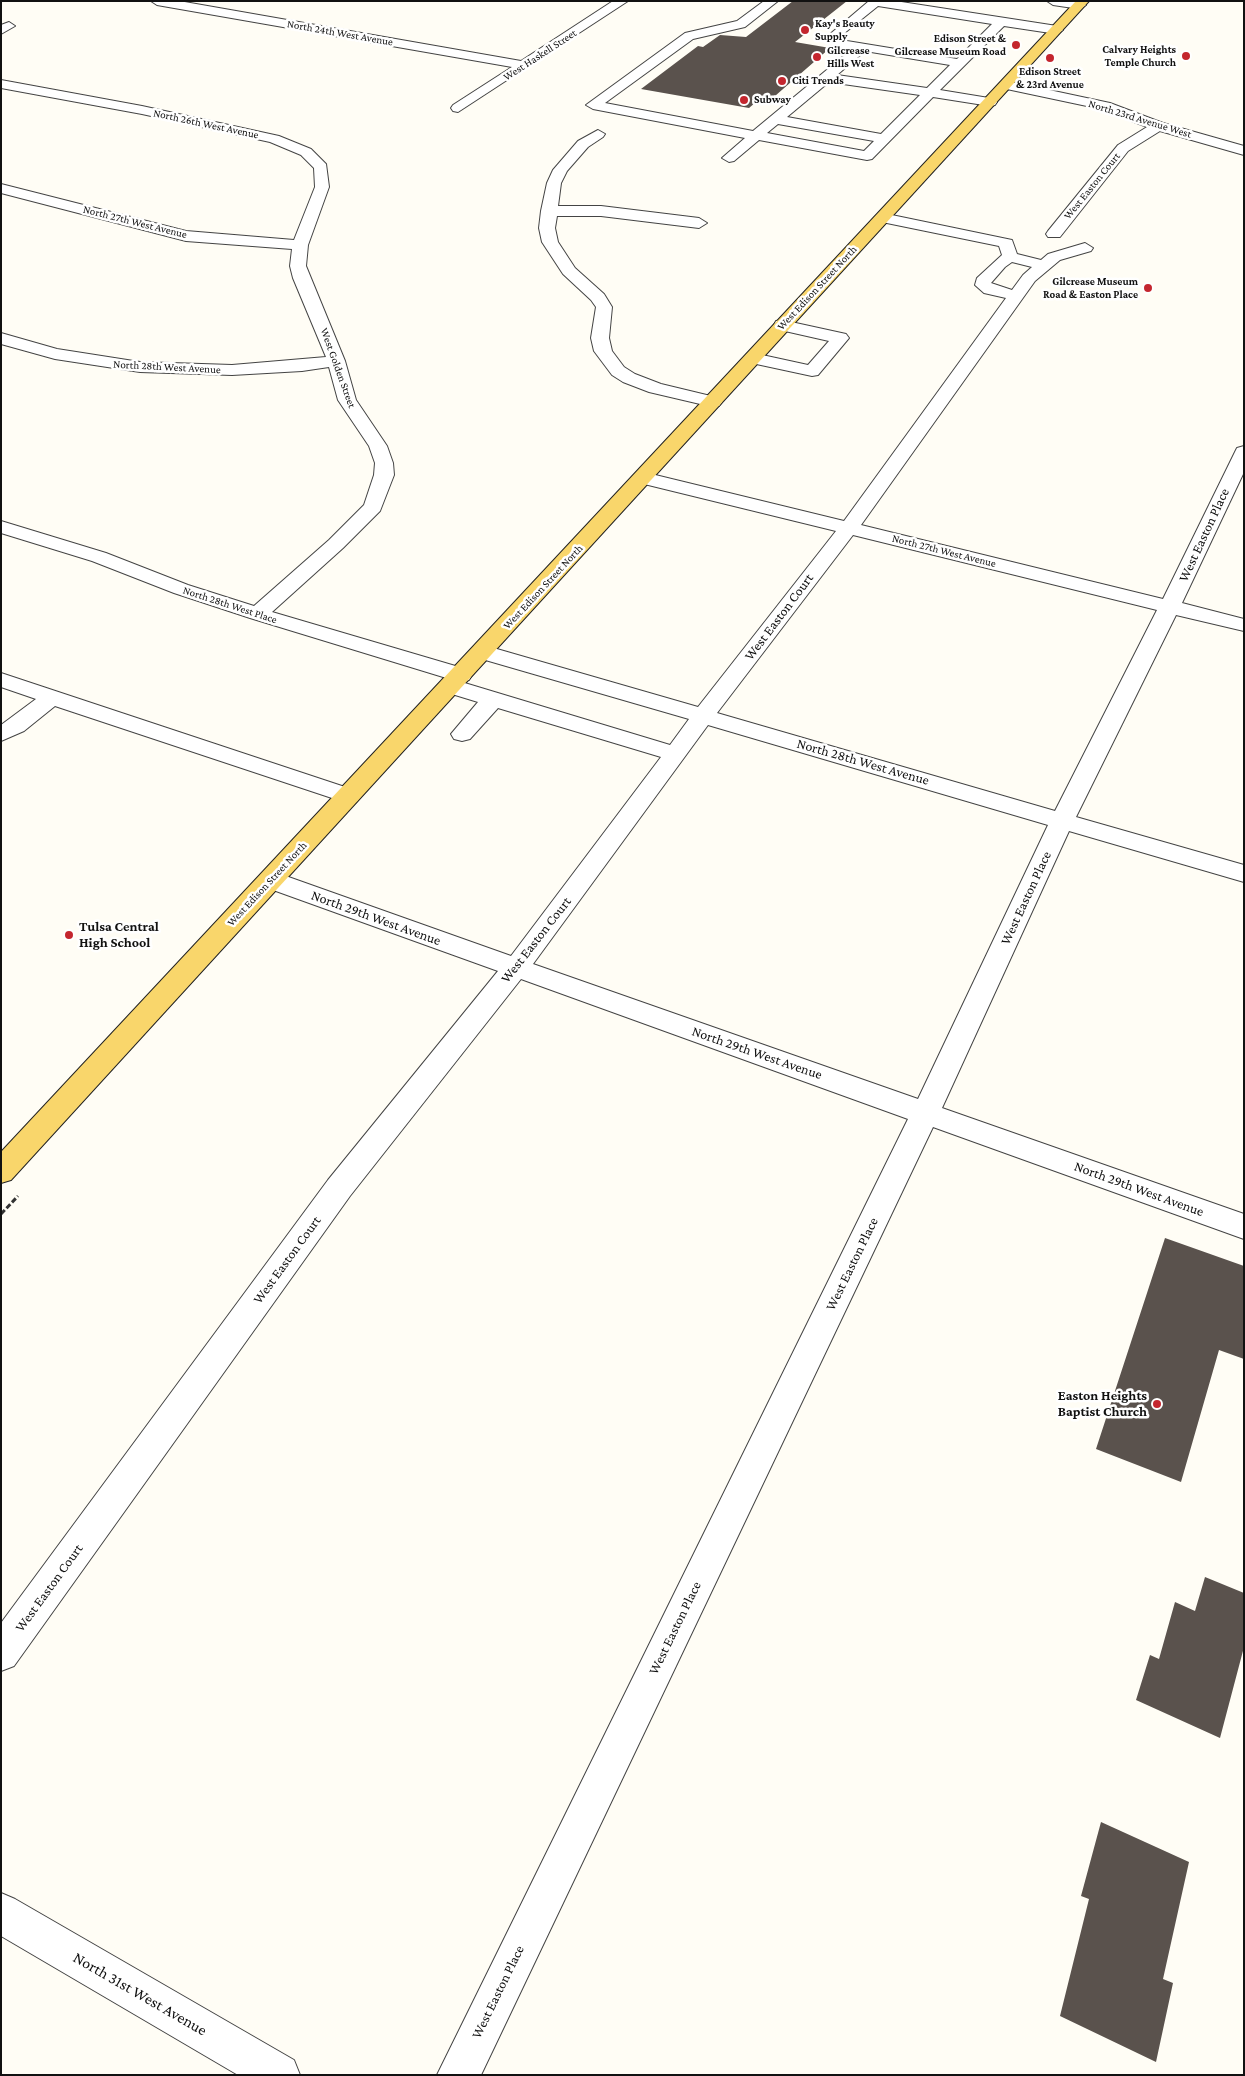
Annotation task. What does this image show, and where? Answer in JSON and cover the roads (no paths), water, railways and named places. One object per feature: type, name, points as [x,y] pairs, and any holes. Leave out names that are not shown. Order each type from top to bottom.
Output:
[{"type":"main road","name":"West Edison Street North","points":[[1,1172],[483,652],[782,325],[1082,3]]},
{"type":"street","name":"North 24th West Avenue","points":[[157,1],[523,65]]},
{"type":"street","name":"West Haskell Street","points":[[458,108],[622,1]]},
{"type":"street","points":[[772,1],[741,24],[689,36],[593,105],[867,156],[1002,21]]},
{"type":"street","points":[[1053,1],[1082,3]]},
{"type":"street","points":[[959,63],[843,44],[835,35],[876,2],[1057,30]]},
{"type":"street","points":[[238,16],[260,5]]},
{"type":"street","points":[[859,16],[879,19]]},
{"type":"street","points":[[843,29],[862,32]]},
{"type":"street","points":[[967,33],[987,36]]},
{"type":"street","points":[[955,46],[973,49]]},
{"type":"street","points":[[729,158],[862,47]]},
{"type":"street","points":[[845,61],[863,64]]},
{"type":"street","points":[[927,74],[945,77]]},
{"type":"street","points":[[825,77],[990,102]]},
{"type":"street","name":"North 26th West Avenue","points":[[1,84],[142,110],[249,133],[282,142],[306,152],[321,167],[322,187],[300,246]]},
{"type":"street","name":"North 23rd Avenue West","points":[[1007,84],[1105,106],[1158,126],[1244,151]]},
{"type":"street","points":[[809,91],[828,94]]},
{"type":"street","points":[[609,93],[628,96]]},
{"type":"street","points":[[792,105],[812,108]]},
{"type":"street","points":[[895,106],[914,109]]},
{"type":"street","points":[[753,119],[884,139]]},
{"type":"street","points":[[880,120],[899,124]]},
{"type":"street","name":"West Easton Court","points":[[1054,234],[1123,148],[1158,126]]},
{"type":"street","points":[[598,134],[582,144],[560,170],[554,183],[547,228],[556,254],[569,271],[598,297],[604,307],[600,338],[603,351],[610,362],[629,378],[713,402]]},
{"type":"street","name":"North 27th West Avenue","points":[[1,188],[186,236],[251,244],[300,246]]},
{"type":"street","points":[[549,211],[601,211],[699,223]]},
{"type":"street","points":[[882,218],[1006,243],[1010,257]]},
{"type":"street","name":"West Golden Street","points":[[257,614],[336,544],[372,508],[382,485],[384,462],[378,446],[347,400],[336,361],[301,278],[298,266],[300,246]]},
{"type":"street","name":"West Easton Court","points":[[1,1653],[339,1188],[515,968],[704,715],[848,528],[1029,278],[1043,265],[1060,255],[1085,248]]},
{"type":"street","points":[[1017,296],[990,290],[983,285],[983,281],[999,264],[1010,257],[1043,265]]},
{"type":"street","points":[[753,358],[812,371],[840,338],[782,325]]},
{"type":"street","name":"North 28th West Avenue","points":[[1,338],[55,354],[140,367],[232,370],[302,366],[336,361]]},
{"type":"street","name":"West Easton Place","points":[[458,2075],[926,1112],[1062,821],[1170,606],[1244,452]]},
{"type":"street","name":"North 27th West Avenue","points":[[643,478],[1244,625]]},
{"type":"street","name":"North 28th West Place","points":[[1,527],[99,557],[181,589],[456,681],[493,699],[535,689]]},
{"type":"street","name":"North 28th West Avenue","points":[[483,652],[535,689],[704,715],[1244,874]]},
{"type":"street","points":[[1,680],[349,796]]},
{"type":"street","points":[[535,689],[676,754]]},
{"type":"street","points":[[1,734],[16,726],[52,697]]},
{"type":"street","points":[[462,734],[493,699]]},
{"type":"street","name":"North 29th West Avenue","points":[[270,880],[926,1112],[1244,1227]]},
{"type":"street","name":"North 31st West Avenue","points":[[1,1913],[279,2075]]},
{"type":"place","name":"Kay's Beauty Supply","points":[[805,30]]},
{"type":"place","name":"Edison Street & Gilcrease Museum Road","points":[[1016,45]]},
{"type":"place","name":"Calvary Heights Temple Church","points":[[1186,56]]},
{"type":"place","name":"Gilcrease Hills West","points":[[817,57]]},
{"type":"place","name":"Edison Street & 23rd Avenue","points":[[1050,58]]},
{"type":"place","name":"Citi Trends","points":[[782,81]]},
{"type":"place","name":"Subway","points":[[744,100]]},
{"type":"place","name":"Gilcrease Museum Road & Easton Place","points":[[1148,288]]},
{"type":"place","name":"Tulsa Central High School","points":[[69,935]]},
{"type":"place","name":"Easton Heights Baptist Church","points":[[1157,1404]]}]
